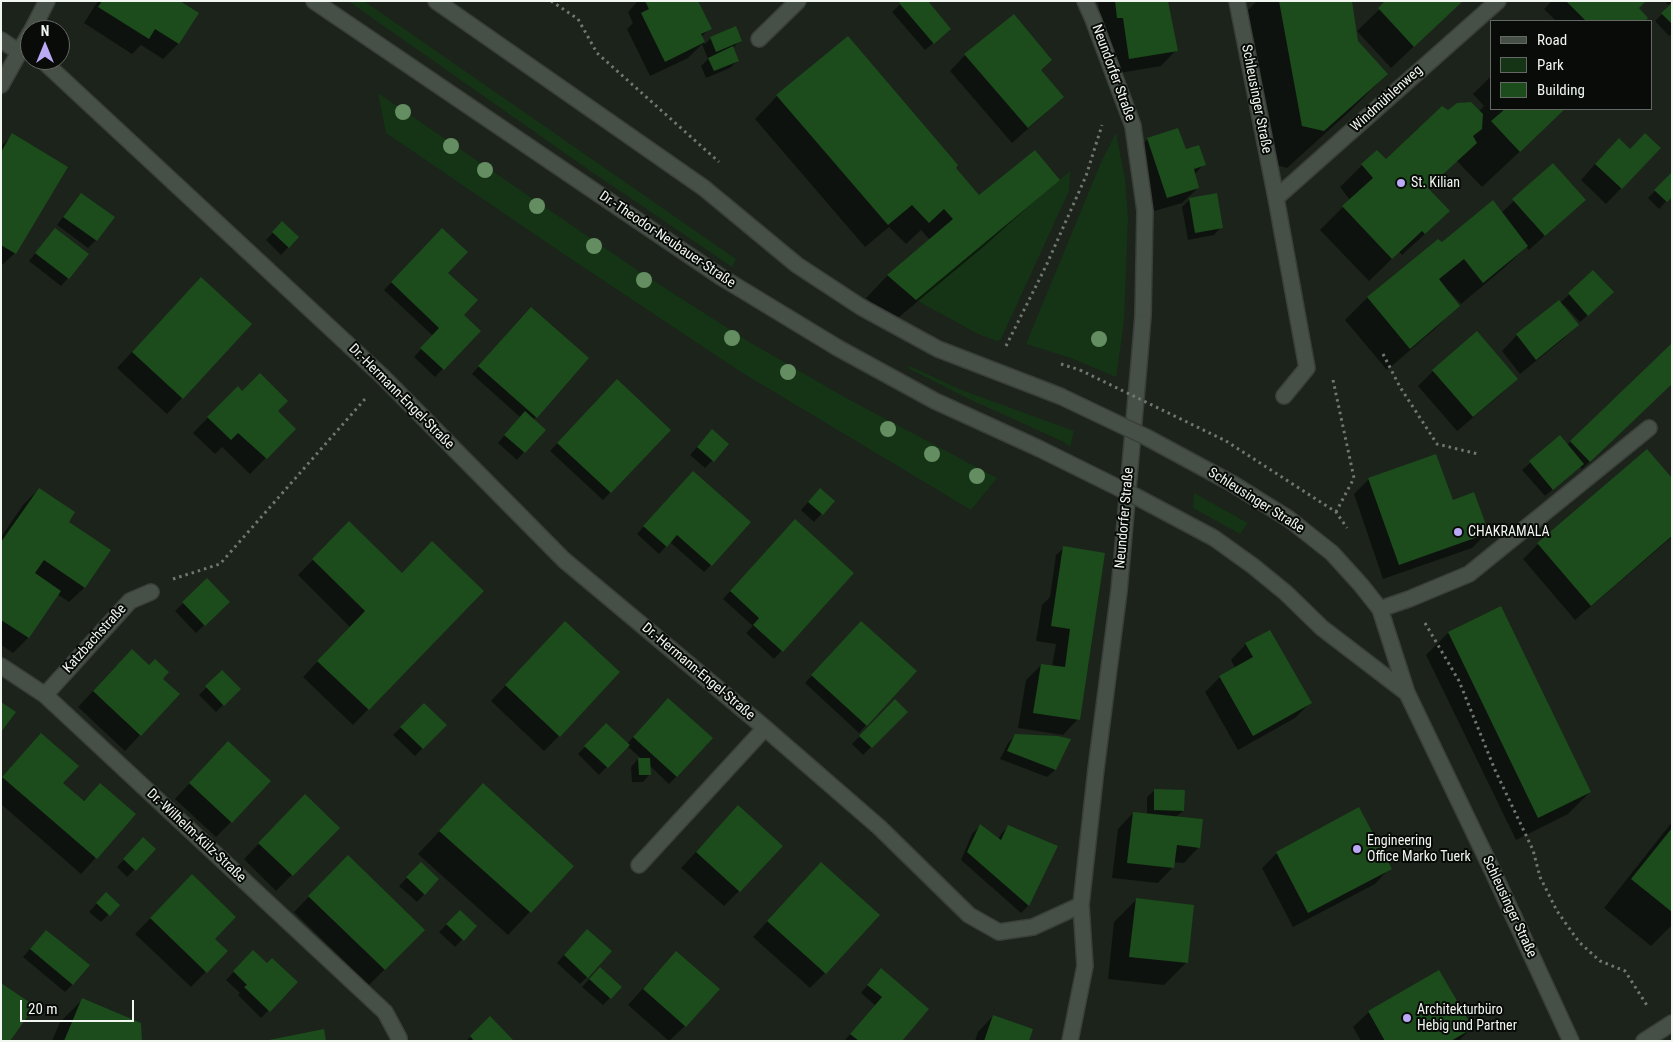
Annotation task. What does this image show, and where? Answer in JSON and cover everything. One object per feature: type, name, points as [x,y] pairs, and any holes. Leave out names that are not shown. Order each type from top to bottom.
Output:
[{"type":"street","points":[[38,20],[47,1]]},
{"type":"street","name":"Dr.-Theodor-Neubauer-Straße","points":[[314,1],[730,282],[838,348],[935,401],[1038,448]]},
{"type":"street","name":"Schleusinger Straße","points":[[436,1],[704,188],[797,265],[861,307],[938,349],[1060,396],[1146,437],[1233,484],[1289,519],[1332,553],[1380,609],[1407,693],[1497,880],[1570,1041]]},
{"type":"street","points":[[759,39],[798,1]]},
{"type":"street","name":"Neundorfer Straße","points":[[1070,1041],[1085,966],[1081,905],[1119,591],[1140,364],[1145,211],[1133,126],[1085,1]]},
{"type":"street","name":"Schleusinger Straße","points":[[1237,1],[1307,368],[1284,396]]},
{"type":"street","name":"Windmühlenweg","points":[[1276,198],[1498,1]]},
{"type":"street","points":[[1,40],[20,41]]},
{"type":"street","points":[[1,85],[20,54]]},
{"type":"street","name":"Dr.-Hermann-Engel-Straße","points":[[53,70],[383,377],[564,560],[765,728],[879,827],[969,915],[999,932],[1033,927],[1081,905]]},
{"type":"street","points":[[1380,609],[1469,574],[1649,428]]},
{"type":"street","name":"Schleusinger Straße","points":[[1038,448],[1136,496],[1214,538],[1253,566],[1286,593],[1322,628],[1407,693]]},
{"type":"street","name":"Katzbachstraße","points":[[45,695],[130,601],[151,592]]},
{"type":"street","name":"Dr.-Wilhelm-Külz-Straße","points":[[1,666],[45,695],[385,1012],[399,1041]]},
{"type":"street","name":"Dr.-Hermann-Engel-Straße","points":[[639,865],[765,728]]},
{"type":"street","points":[[1644,1041],[1667,1027]]},
{"type":"path","points":[[551,1],[578,19],[597,53],[720,164]]},
{"type":"path","points":[[1005,348],[1046,266],[1086,176],[1117,82]]},
{"type":"path","points":[[1384,354],[1400,387],[1437,444],[1478,454]]},
{"type":"path","points":[[1080,370],[1226,441],[1336,512],[1350,532]]},
{"type":"path","points":[[168,580],[220,564],[383,377]]},
{"type":"path","points":[[1409,599],[1458,681],[1495,770],[1533,850],[1540,877],[1557,911],[1579,942],[1600,961],[1625,971],[1667,1027]]},
{"type":"green space","points":[[348,1],[364,1],[736,259],[732,267],[586,168]]},
{"type":"green space","points":[[378,93],[643,274],[751,343],[848,399],[997,478],[971,510],[741,372],[386,133]]},
{"type":"green space","points":[[1116,133],[1125,179],[1128,217],[1124,322],[1116,377],[1071,358],[1026,344],[1102,160]]},
{"type":"green space","points":[[1070,171],[1069,191],[1001,339],[997,341],[978,334],[916,300]]},
{"type":"green space","points":[[910,366],[959,389],[1074,431],[1070,447],[1064,442],[969,399],[908,368]]},
{"type":"green space","points":[[1194,493],[1248,523],[1240,534],[1193,508]]},
{"type":"building","points":[[102,1],[180,1],[199,13],[179,44],[155,29],[149,39],[98,7]]},
{"type":"building","points":[[645,1],[698,1],[712,29],[701,34],[705,42],[665,62],[641,13],[649,9]]},
{"type":"building","points":[[901,1],[928,1],[951,29],[934,44],[899,3]]},
{"type":"building","points":[[1115,1],[1168,1],[1178,51],[1129,59],[1123,18],[1117,18]]},
{"type":"building","points":[[1279,1],[1352,1],[1358,41],[1388,74],[1324,131],[1302,126]]},
{"type":"building","points":[[1385,1],[1463,1],[1414,47],[1378,8]]},
{"type":"building","points":[[1566,1],[1646,1],[1639,8],[1648,18],[1646,20],[1585,20]]},
{"type":"building","points":[[1672,3],[1672,24],[1661,13]]},
{"type":"building","points":[[1014,14],[1052,60],[1041,70],[1064,97],[1028,128],[964,54]]},
{"type":"building","points":[[736,26],[742,41],[716,52],[710,37]]},
{"type":"building","points":[[848,36],[958,165],[956,168],[979,195],[1035,150],[1060,180],[916,300],[887,275],[953,219],[944,209],[929,223],[912,205],[888,225],[776,95]]},
{"type":"building","points":[[733,46],[739,61],[714,71],[708,58]]},
{"type":"building","name":"St. Kilian","points":[[1471,102],[1483,114],[1482,129],[1473,136],[1477,143],[1428,188],[1450,211],[1425,234],[1422,231],[1392,259],[1342,206],[1373,178],[1361,164],[1377,150],[1386,159],[1442,106],[1448,110],[1457,103]]},
{"type":"building","points":[[1504,110],[1564,110],[1520,152],[1491,121]]},
{"type":"building","points":[[1178,128],[1186,149],[1199,145],[1206,165],[1194,169],[1199,188],[1167,198],[1147,138]]},
{"type":"building","points":[[12,133],[68,167],[16,254],[1,245],[1,152]]},
{"type":"building","points":[[1645,133],[1661,148],[1622,189],[1595,164],[1619,138],[1630,149]]},
{"type":"building","points":[[1553,163],[1586,200],[1545,236],[1512,199]]},
{"type":"building","points":[[1671,173],[1672,197],[1667,202],[1654,190]]},
{"type":"building","points":[[81,193],[115,217],[97,241],[63,217]]},
{"type":"building","points":[[1217,193],[1223,228],[1195,233],[1189,198]]},
{"type":"building","points":[[1493,200],[1528,246],[1483,283],[1464,259],[1439,279],[1460,306],[1410,349],[1367,297],[1438,239],[1442,242]]},
{"type":"building","points":[[282,221],[299,237],[289,248],[272,232]]},
{"type":"building","points":[[55,228],[89,254],[69,279],[35,253]]},
{"type":"building","points":[[442,228],[468,252],[448,273],[478,300],[464,315],[481,331],[444,370],[420,348],[439,328],[391,282]]},
{"type":"building","points":[[1593,270],[1614,292],[1588,316],[1568,293]]},
{"type":"building","points":[[201,277],[252,324],[183,399],[132,352]]},
{"type":"building","points":[[1559,300],[1579,325],[1536,360],[1516,334]]},
{"type":"building","points":[[531,307],[589,358],[537,418],[478,366]]},
{"type":"building","points":[[1477,331],[1518,379],[1473,417],[1432,370]]},
{"type":"building","points":[[1672,343],[1672,384],[1590,462],[1570,441]]},
{"type":"building","points":[[260,373],[288,401],[278,411],[296,429],[267,459],[238,433],[231,440],[207,417],[238,386],[242,391]]},
{"type":"building","points":[[617,379],[671,430],[611,493],[557,443]]},
{"type":"building","points":[[525,411],[546,430],[525,453],[504,435]]},
{"type":"building","points":[[712,429],[729,444],[714,462],[697,447]]},
{"type":"building","points":[[1560,435],[1584,464],[1553,490],[1529,461]]},
{"type":"building","points":[[1647,449],[1672,478],[1672,536],[1591,606],[1537,543]]},
{"type":"building","points":[[1436,454],[1453,500],[1474,492],[1489,533],[1399,565],[1368,478]]},
{"type":"building","points":[[693,471],[751,522],[712,566],[677,535],[667,547],[643,526]]},
{"type":"building","points":[[39,488],[75,512],[69,522],[111,550],[85,588],[44,560],[35,573],[61,591],[29,638],[1,620],[1,542]]},
{"type":"building","points":[[820,488],[835,501],[823,515],[808,502]]},
{"type":"building","points":[[795,519],[854,573],[783,652],[753,625],[759,618],[730,591]]},
{"type":"building","points":[[349,521],[402,573],[432,541],[484,591],[369,710],[317,661],[365,611],[312,559]]},
{"type":"building","points":[[1063,546],[1105,553],[1080,720],[1033,713],[1041,664],[1065,667],[1070,629],[1051,626]]},
{"type":"building","points":[[207,578],[230,602],[205,626],[182,602]]},
{"type":"building","points":[[1501,606],[1591,792],[1538,818],[1448,632]]},
{"type":"building","points":[[565,621],[620,672],[560,737],[505,685]]},
{"type":"building","points":[[861,621],[917,671],[867,726],[811,675]]},
{"type":"building","points":[[1270,630],[1312,703],[1253,736],[1219,676],[1253,657],[1245,643]]},
{"type":"building","points":[[132,649],[149,665],[155,659],[169,672],[163,679],[180,694],[141,736],[93,691]]},
{"type":"building","points":[[222,670],[241,689],[224,706],[205,686]]},
{"type":"building","points":[[668,698],[713,738],[677,777],[633,737]]},
{"type":"building","points":[[895,699],[908,712],[872,748],[859,736]]},
{"type":"building","points":[[1,702],[16,712],[1,732]]},
{"type":"building","points":[[424,703],[447,725],[423,749],[400,727]]},
{"type":"building","points":[[606,723],[630,745],[608,768],[584,746]]},
{"type":"building","points":[[41,733],[79,766],[63,783],[84,801],[100,783],[136,814],[97,859],[2,777]]},
{"type":"building","points":[[1015,734],[1058,736],[1071,739],[1056,770],[1007,751]]},
{"type":"building","points":[[228,741],[271,781],[232,823],[189,783]]},
{"type":"building","points":[[638,758],[650,758],[651,775],[639,775]]},
{"type":"building","points":[[483,783],[574,866],[531,913],[439,831]]},
{"type":"building","points":[[1154,789],[1185,790],[1184,811],[1154,810]]},
{"type":"building","points":[[305,794],[340,828],[293,876],[258,843]]},
{"type":"building","points":[[738,805],[783,846],[740,892],[696,852]]},
{"type":"building","points":[[1359,807],[1392,869],[1308,913],[1276,852]]},
{"type":"building","points":[[1133,812],[1203,819],[1200,848],[1177,845],[1174,868],[1127,863]]},
{"type":"building","points":[[980,824],[1001,840],[1008,825],[1058,846],[1029,906],[967,852]]},
{"type":"building","points":[[1672,828],[1672,912],[1631,879]]},
{"type":"building","points":[[143,837],[156,849],[136,871],[123,859]]},
{"type":"building","points":[[348,855],[425,930],[385,970],[308,896]]},
{"type":"building","points":[[421,862],[439,879],[425,895],[406,877]]},
{"type":"building","points":[[821,862],[880,915],[826,974],[767,921]]},
{"type":"building","points":[[192,874],[236,917],[215,939],[228,951],[207,973],[150,918]]},
{"type":"building","points":[[106,892],[120,905],[110,916],[96,903]]},
{"type":"building","points":[[1136,898],[1194,905],[1188,963],[1129,957]]},
{"type":"building","points":[[460,910],[477,926],[464,941],[446,924]]},
{"type":"building","points":[[587,929],[612,951],[588,978],[564,955]]},
{"type":"building","points":[[46,930],[90,965],[73,985],[30,949]]},
{"type":"building","points":[[253,950],[267,963],[272,958],[298,982],[270,1012],[244,987],[247,985],[233,971]]},
{"type":"building","points":[[676,951],[720,989],[686,1027],[643,989]]},
{"type":"building","points":[[600,967],[622,987],[611,999],[589,979]]},
{"type":"building","points":[[881,968],[929,1009],[902,1041],[859,1041],[850,1034],[882,997],[867,985]]},
{"type":"building","points":[[1439,970],[1473,1028],[1451,1041],[1385,1041],[1368,1011]]},
{"type":"building","points":[[1,983],[35,1006],[10,1041],[1,1041]]},
{"type":"building","points":[[82,998],[141,1023],[142,1041],[64,1041]]},
{"type":"building","points":[[993,1015],[1033,1029],[1029,1041],[984,1041]]},
{"type":"building","points":[[490,1016],[513,1040],[474,1041],[470,1036]]},
{"type":"building","points":[[324,1029],[326,1041],[269,1041],[269,1040]]},
{"type":"place","name":"St. Kilian","points":[[1401,183]]},
{"type":"place","name":"CHAKRAMALA","points":[[1458,532]]},
{"type":"place","name":"Engineering Office Marko Tuerk","points":[[1357,849]]},
{"type":"place","name":"Architekturbüro Hebig und Partner","points":[[1407,1018]]}]
